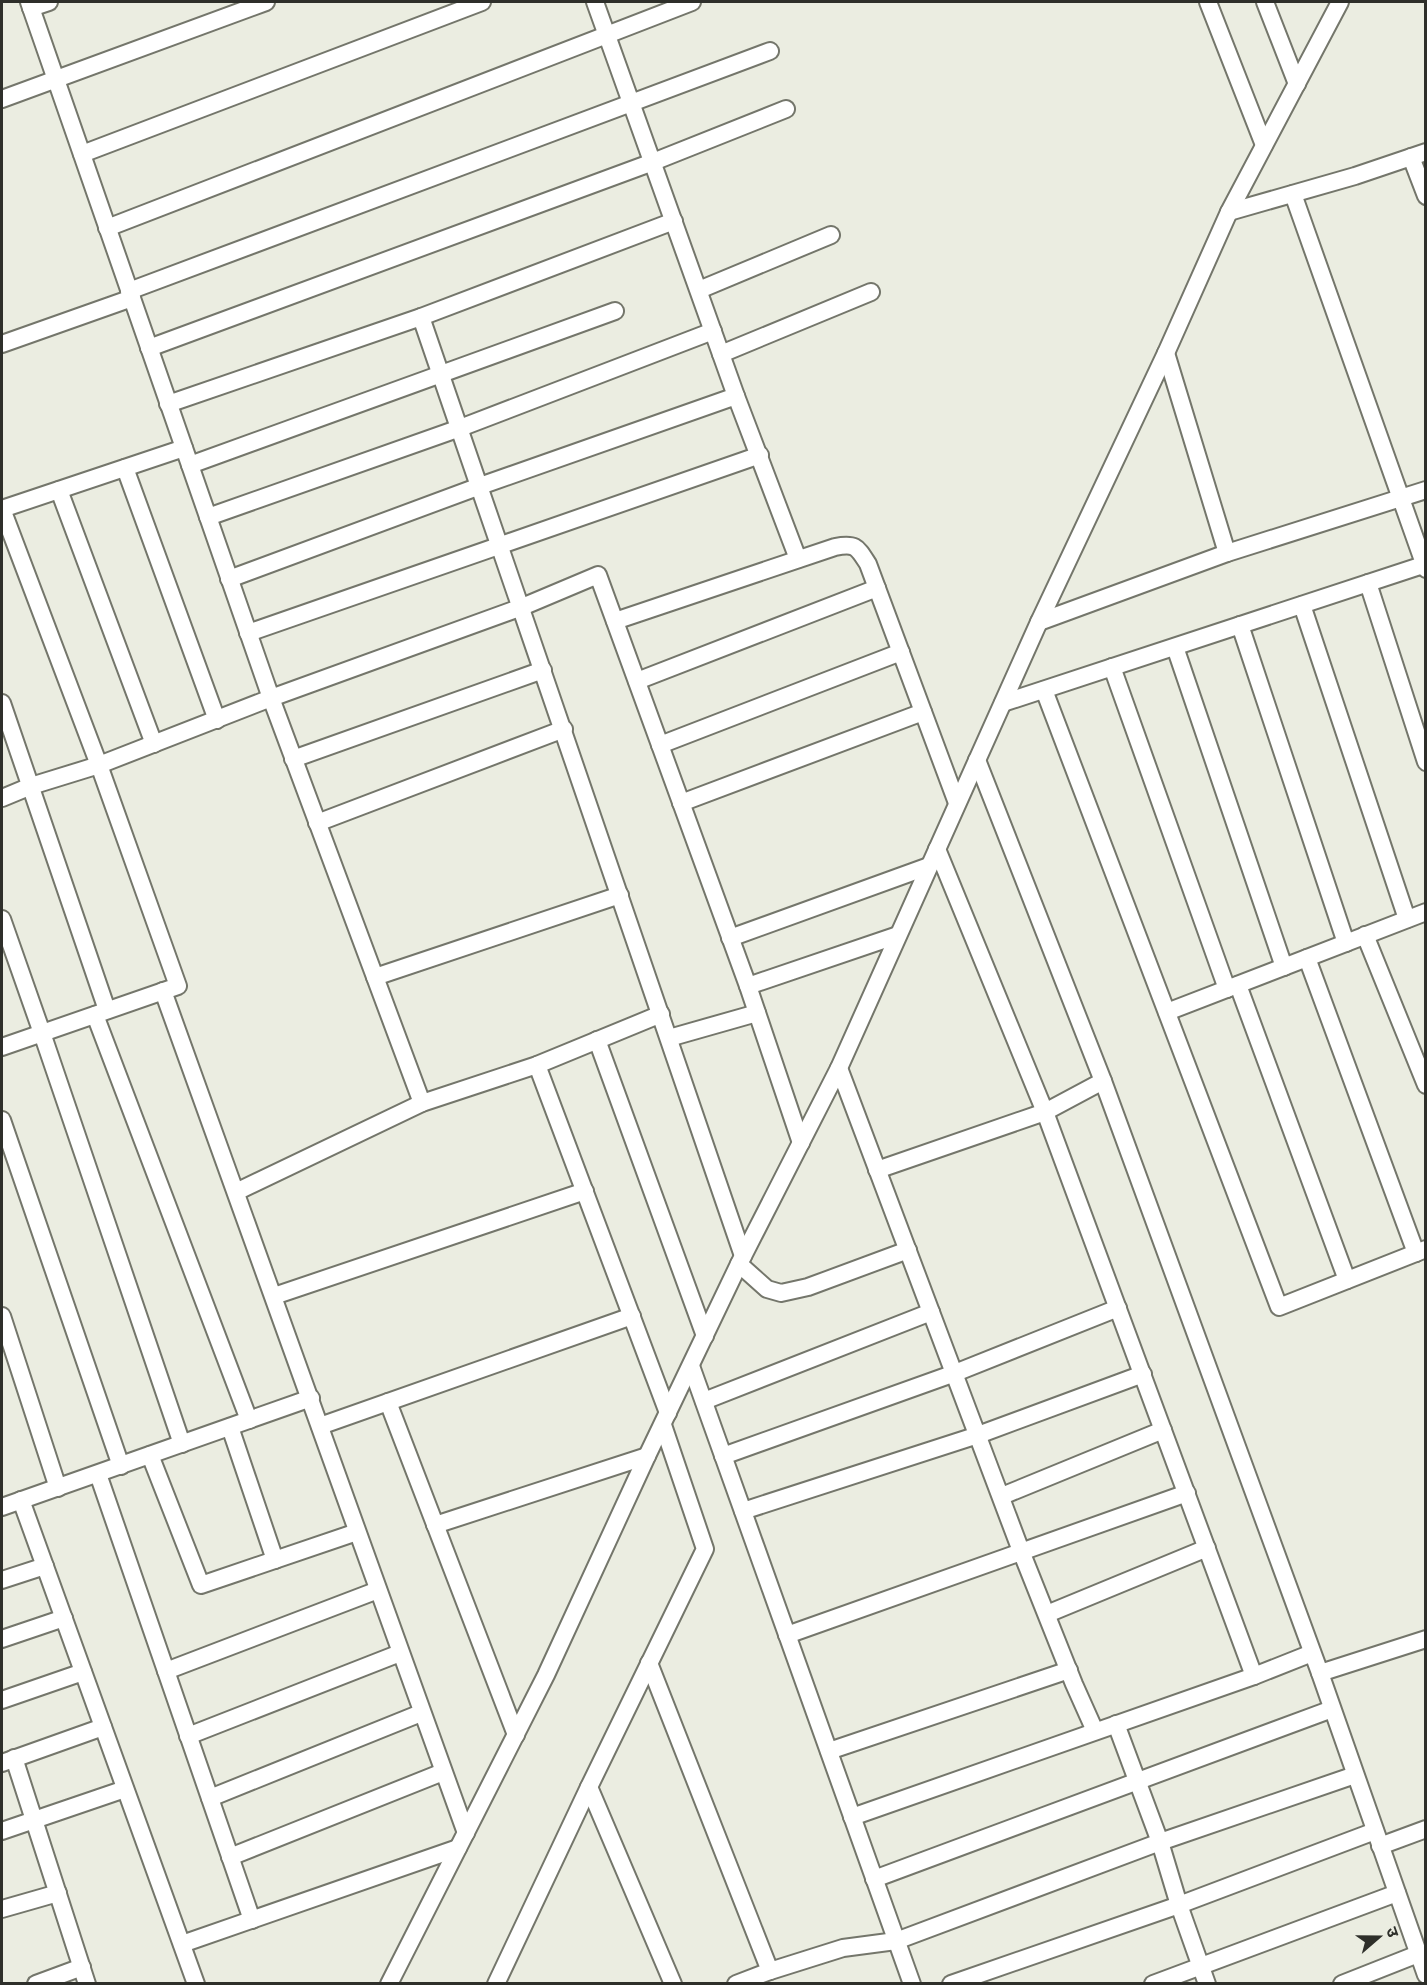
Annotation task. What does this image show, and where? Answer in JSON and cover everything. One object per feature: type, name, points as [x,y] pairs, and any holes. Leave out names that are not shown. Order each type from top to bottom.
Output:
[{"type":"street","points":[[49,2],[30,5],[271,698],[422,1103]]},
{"type":"street","points":[[2,99],[266,2]]},
{"type":"street","points":[[82,154],[482,2]]},
{"type":"street","points":[[595,2],[736,396],[798,559]]},
{"type":"street","points":[[108,228],[692,2]]},
{"type":"street","points":[[1208,2],[1264,145]]},
{"type":"street","points":[[1265,2],[1297,84]]},
{"type":"street","points":[[389,1983],[546,1675],[741,1260],[839,1068],[1039,622],[1166,353],[1229,212],[1341,2]]},
{"type":"street","points":[[2,344],[770,51]]},
{"type":"street","points":[[149,348],[653,162],[786,109]]},
{"type":"street","points":[[1229,212],[1355,176],[1418,154],[1425,196]]},
{"type":"street","points":[[1003,703],[1425,566],[1293,194]]},
{"type":"street","points":[[168,404],[421,317],[674,221]]},
{"type":"street","points":[[699,290],[831,235]]},
{"type":"street","points":[[721,354],[871,292]]},
{"type":"street","points":[[190,465],[615,311]]},
{"type":"street","points":[[421,317],[661,1014],[741,1260],[767,1289],[781,1293],[808,1287],[908,1250]]},
{"type":"street","points":[[208,517],[460,428],[713,331]]},
{"type":"street","points":[[1166,353],[1227,553]]},
{"type":"street","points":[[229,579],[480,486],[736,396]]},
{"type":"street","points":[[2,1047],[178,986],[99,765],[2,509],[184,448]]},
{"type":"street","points":[[248,633],[760,455]]},
{"type":"street","points":[[125,468],[217,720]]},
{"type":"street","points":[[58,490],[154,744]]},
{"type":"street","points":[[1039,622],[1227,553],[1425,490]]},
{"type":"street","points":[[615,621],[835,547],[850,544],[858,548],[868,564],[957,803]]},
{"type":"street","points":[[2,798],[31,786],[99,765],[271,698],[522,607],[598,575],[748,986],[801,1143]]},
{"type":"street","points":[[1368,583],[1425,762]]},
{"type":"street","points":[[637,681],[877,588]]},
{"type":"street","points":[[1302,605],[1407,919]]},
{"type":"street","points":[[1240,625],[1346,943]]},
{"type":"street","points":[[1175,647],[1284,967]]},
{"type":"street","points":[[660,745],[901,652]]},
{"type":"street","points":[[1112,667],[1347,1280]]},
{"type":"street","points":[[293,759],[543,670]]},
{"type":"street","points":[[1044,690],[1279,1307],[1421,1251],[1307,958]]},
{"type":"street","points":[[2,703],[31,786],[101,1013],[249,1420]]},
{"type":"street","points":[[681,803],[923,712]]},
{"type":"street","points":[[317,823],[564,729]]},
{"type":"street","points":[[977,760],[1103,1081],[1320,1673],[1425,1974]]},
{"type":"street","points":[[937,849],[1045,1112],[1254,1676]]},
{"type":"street","points":[[730,938],[929,866]]},
{"type":"street","points":[[375,977],[620,895]]},
{"type":"street","points":[[1167,1012],[1425,912]]},
{"type":"street","points":[[2,919],[182,1444]]},
{"type":"street","points":[[748,986],[898,935]]},
{"type":"street","points":[[1365,935],[1425,1085]]},
{"type":"street","points":[[163,991],[443,1772],[462,1840]]},
{"type":"street","points":[[669,1038],[757,1013]]},
{"type":"street","points":[[236,1192],[422,1103],[537,1065],[661,1014]]},
{"type":"street","points":[[597,1040],[705,1336]]},
{"type":"street","points":[[496,1983],[705,1549],[632,1316],[537,1065]]},
{"type":"street","points":[[839,1068],[1021,1551],[1095,1731]]},
{"type":"street","points":[[877,1170],[1045,1112],[1103,1081]]},
{"type":"street","points":[[2,1120],[121,1466]]},
{"type":"street","points":[[274,1296],[585,1191]]},
{"type":"street","points":[[723,1456],[955,1373],[1118,1308]]},
{"type":"street","points":[[704,1401],[932,1312]]},
{"type":"street","points":[[2,1316],[58,1488]]},
{"type":"street","points":[[320,1426],[632,1316]]},
{"type":"street","points":[[691,1366],[912,1983]]},
{"type":"street","points":[[743,1511],[978,1435],[1143,1374]]},
{"type":"street","points":[[2,1507],[310,1398]]},
{"type":"street","points":[[388,1402],[516,1735]]},
{"type":"street","points":[[230,1427],[275,1560]]},
{"type":"street","points":[[1002,1496],[1163,1430]]},
{"type":"street","points":[[150,1455],[201,1585],[357,1532]]},
{"type":"street","points":[[435,1526],[647,1456]]},
{"type":"street","points":[[98,1474],[252,1920]]},
{"type":"street","points":[[787,1635],[1186,1493]]},
{"type":"street","points":[[21,1500],[196,1983]]},
{"type":"street","points":[[1047,1614],[1207,1548]]},
{"type":"street","points":[[2,1580],[45,1566]]},
{"type":"street","points":[[166,1671],[378,1590]]},
{"type":"street","points":[[2,1639],[64,1618]]},
{"type":"street","points":[[1320,1673],[1425,1639]]},
{"type":"street","points":[[188,1736],[400,1653]]},
{"type":"street","points":[[852,1816],[1254,1676],[1312,1653]]},
{"type":"street","points":[[649,1663],[770,1971]]},
{"type":"street","points":[[829,1751],[1069,1670]]},
{"type":"street","points":[[2,1700],[83,1672]]},
{"type":"street","points":[[874,1878],[1332,1708]]},
{"type":"street","points":[[210,1798],[421,1713]]},
{"type":"street","points":[[1116,1724],[1160,1842],[1179,1905],[1207,1983]]},
{"type":"street","points":[[87,1983],[34,1821],[8,1760],[103,1727]]},
{"type":"street","points":[[230,1857],[443,1772]]},
{"type":"street","points":[[736,1983],[843,1948],[896,1941],[1160,1842],[1355,1775]]},
{"type":"street","points":[[589,1787],[673,1983]]},
{"type":"street","points":[[2,1831],[125,1789]]},
{"type":"street","points":[[951,1983],[1378,1839],[1425,1829]]},
{"type":"street","points":[[182,1944],[252,1920],[462,1840]]},
{"type":"street","points":[[2,1909],[58,1893]]},
{"type":"street","points":[[1153,1983],[1396,1893]]},
{"type":"street","points":[[1342,1983],[1418,1954]]},
{"type":"street","points":[[36,1983],[82,1967]]}]
